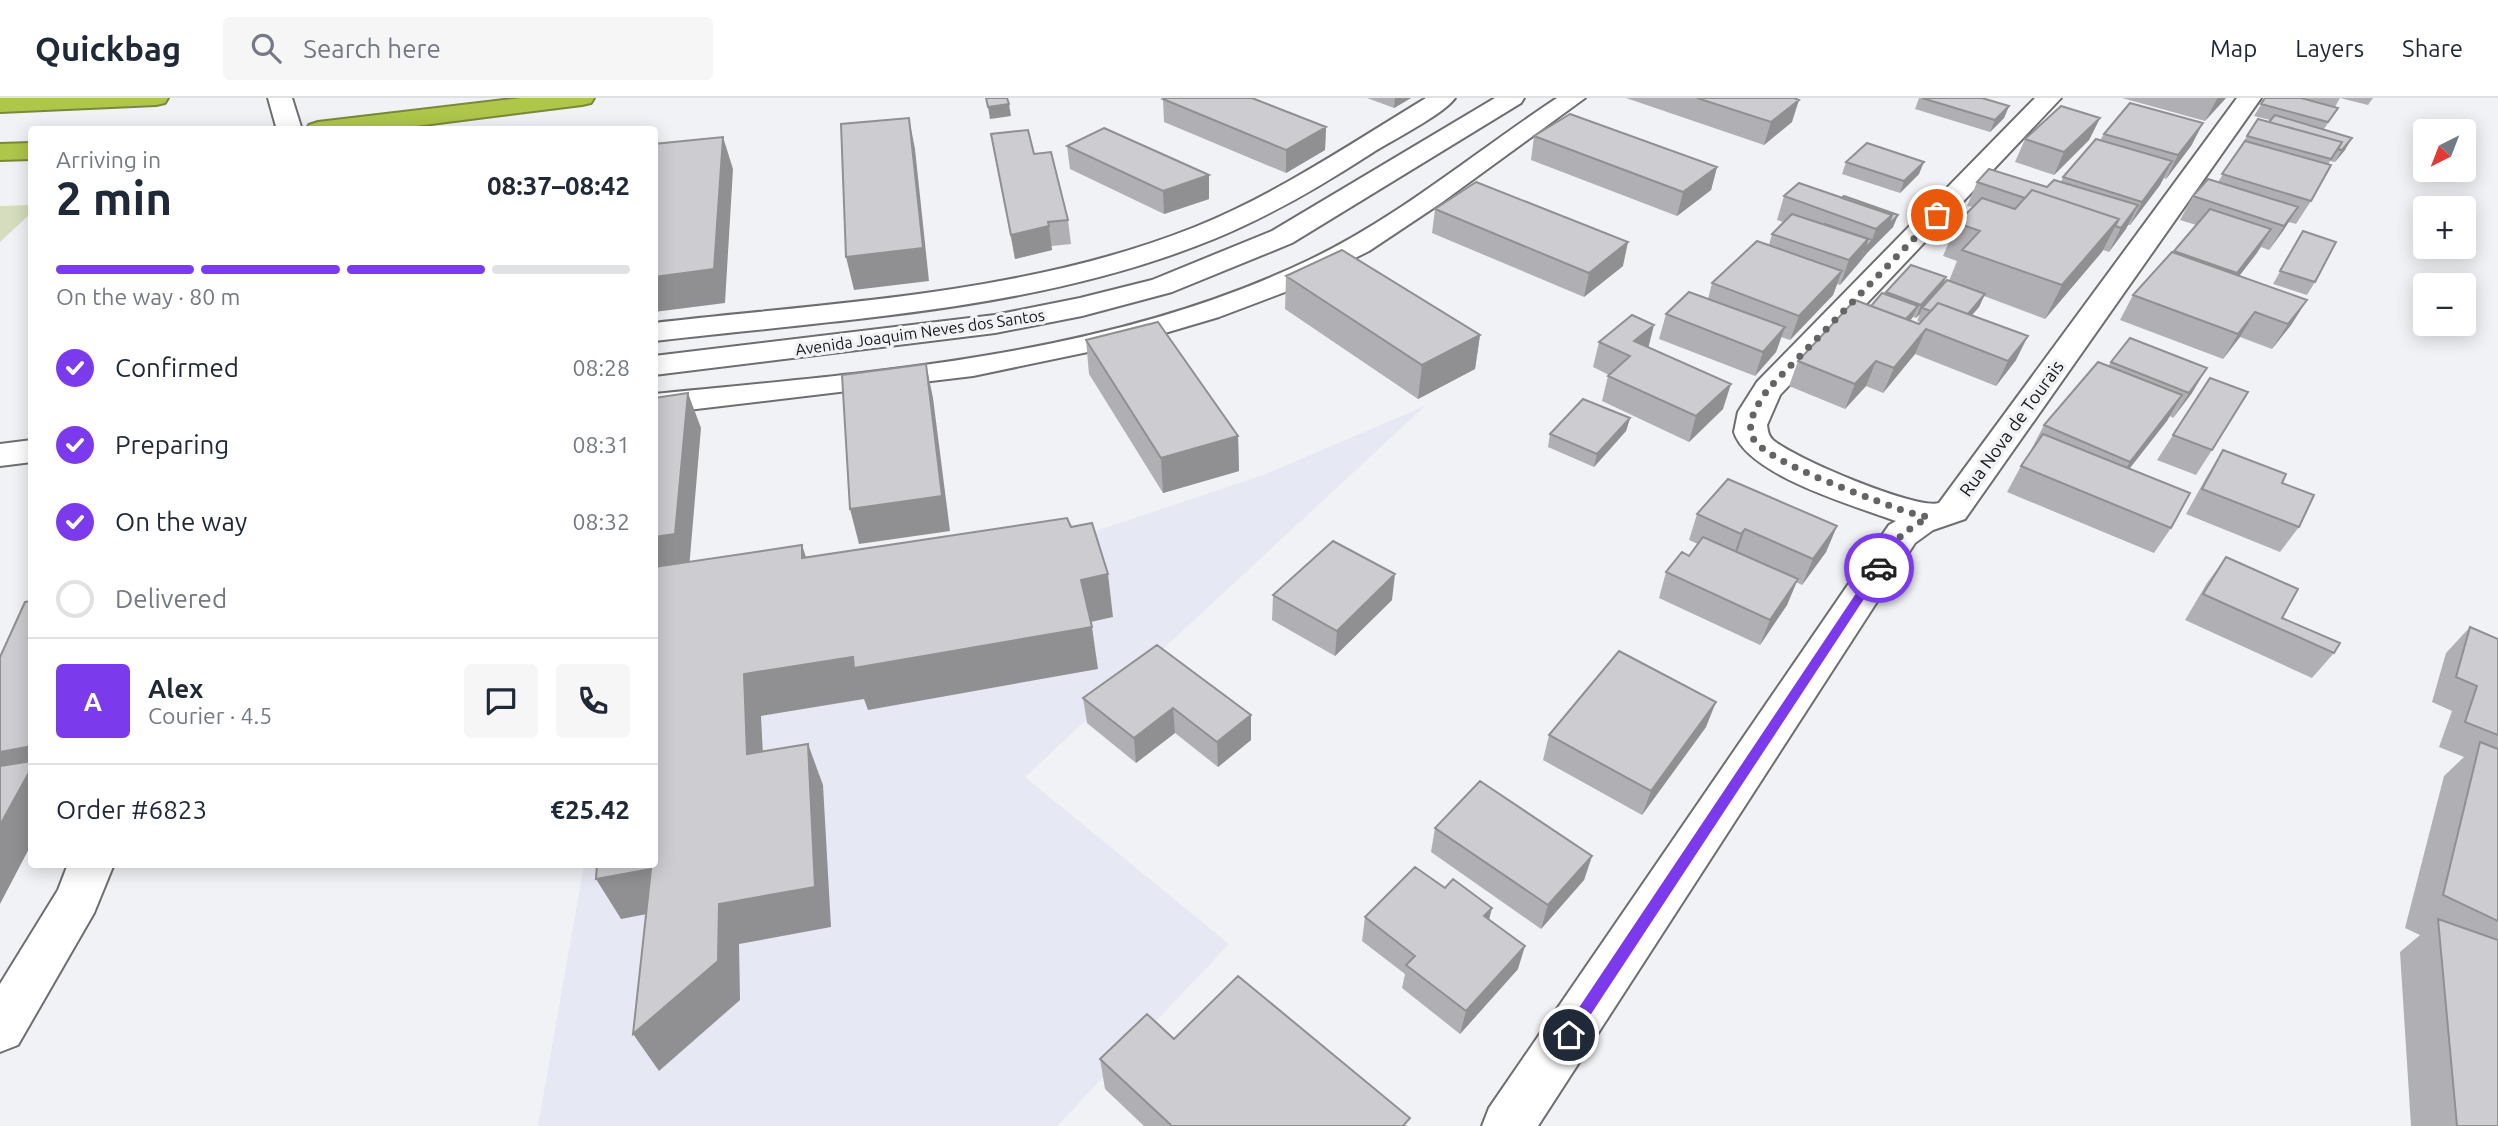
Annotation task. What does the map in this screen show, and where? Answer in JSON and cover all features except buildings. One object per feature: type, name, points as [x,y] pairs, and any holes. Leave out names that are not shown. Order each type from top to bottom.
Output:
[{"type":"highway","points":[[0,106],[156,98]]},
{"type":"highway","points":[[351,126],[582,98]]},
{"type":"highway","points":[[0,152],[28,151]]},
{"type":"street","points":[[280,98],[289,126]]},
{"type":"street","points":[[658,332],[985,292],[1065,276],[1141,256],[1205,234],[1265,205],[1443,98]]},
{"type":"street","name":"Avenida Joaquim Neves dos Santos","points":[[658,366],[995,324],[1082,307],[1162,286],[1282,237],[1512,98]]},
{"type":"street","points":[[658,404],[772,392],[997,361],[1100,340],[1198,313],[1283,283],[1359,244],[1573,98]]},
{"type":"street","points":[[1928,517],[1907,512],[1786,463],[1763,450],[1753,438],[1751,422],[1756,406],[1768,389],[2049,98]]},
{"type":"street","name":"Rua Nova de Tourais","points":[[1508,1126],[1902,534],[1928,517],[1942,516],[1951,511],[2249,98]]},
{"type":"street","points":[[0,455],[28,452]]},
{"type":"street","points":[[0,1029],[78,899],[90,868]]},
{"type":"shaded area","points":[[1425,406],[1025,777],[1229,944],[1057,1126],[538,1126],[583,868],[658,868],[658,602],[1075,538],[1266,474]]},
{"type":"green space","points":[[28,205],[28,216],[0,242],[0,206]]},
{"type":"way so far","points":[[1879,568],[1902,534],[1910,526],[1928,517],[1907,512],[1786,463],[1763,450],[1753,438],[1751,422],[1756,406],[1768,389],[1937,215]]},
{"type":"route","points":[[1569,1035],[1879,568]]}]
